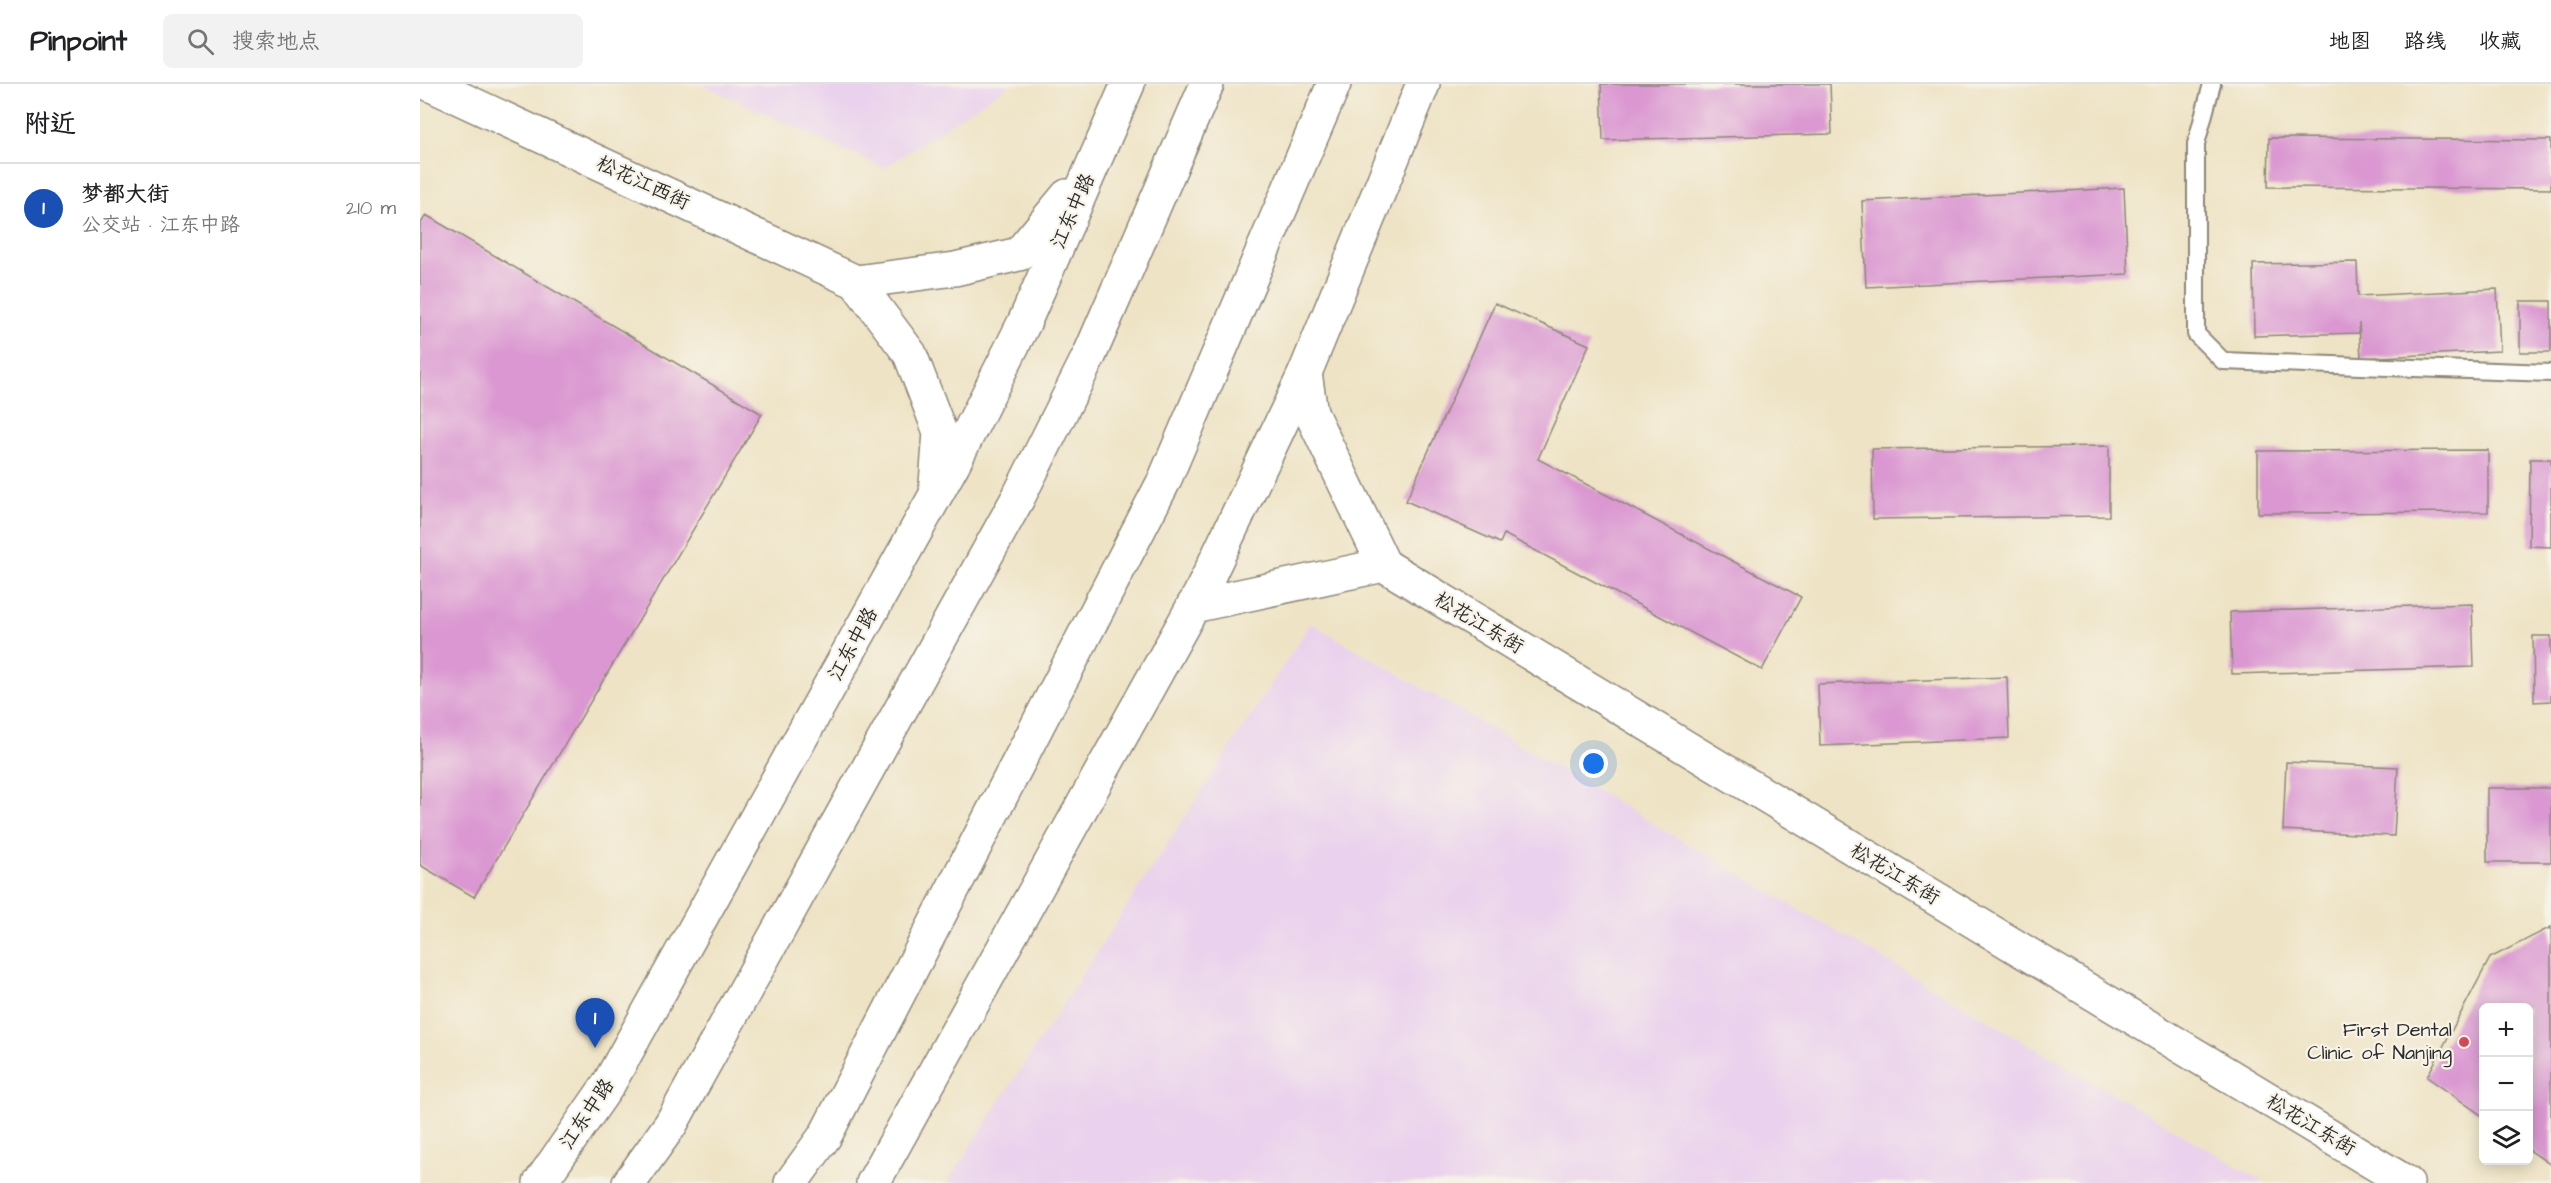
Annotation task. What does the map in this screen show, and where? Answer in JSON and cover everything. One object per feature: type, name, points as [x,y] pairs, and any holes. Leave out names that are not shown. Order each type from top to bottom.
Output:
[{"type":"street","name":"松花江西街","points":[[429,84],[856,282]]},
{"type":"street","name":"江东中路","points":[[540,1183],[608,1085],[936,495],[1024,323],[1128,84]]},
{"type":"street","points":[[629,1183],[670,1124],[1018,498],[1090,354],[1207,84]]},
{"type":"street","points":[[791,1183],[825,1136],[1164,481],[1334,84]]},
{"type":"street","points":[[873,1183],[1193,606],[1305,373],[1423,84]]},
{"type":"street","points":[[936,495],[940,432],[910,354],[856,282],[955,269],[1019,254],[1092,167]]},
{"type":"street","points":[[1193,606],[1384,565],[1311,413],[1305,373]]},
{"type":"street","name":"松花江东街","points":[[1384,565],[2407,1183]]},
{"type":"lane","points":[[2212,84],[2196,144],[2196,334],[2223,361],[2551,373]]},
{"type":"shaded area","points":[[701,84],[1010,84],[884,168]]},
{"type":"shaded area","points":[[1311,623],[2265,1183],[947,1183]]},
{"type":"building","points":[[1601,84],[1830,84],[1832,134],[1603,140]]},
{"type":"building","points":[[2269,138],[2551,140],[2551,189],[2268,187]]},
{"type":"building","points":[[2124,188],[2128,274],[1866,287],[1862,201]]},
{"type":"building","points":[[426,215],[762,414],[474,897],[420,865],[420,225]]},
{"type":"building","points":[[2357,262],[2358,296],[2497,289],[2500,351],[2361,358],[2359,323],[2359,333],[2254,336],[2253,264]]},
{"type":"building","points":[[2520,301],[2551,301],[2551,352],[2520,352]]},
{"type":"building","points":[[1495,303],[1589,345],[1538,459],[1801,597],[1762,670],[1504,534],[1500,543],[1406,501]]},
{"type":"building","points":[[2109,446],[2109,516],[1873,519],[1872,449]]},
{"type":"building","points":[[2488,450],[2488,512],[2258,513],[2258,451]]},
{"type":"building","points":[[2530,459],[2551,459],[2551,547],[2529,546]]},
{"type":"building","points":[[2472,604],[2474,667],[2232,674],[2230,612]]},
{"type":"building","points":[[2533,636],[2551,636],[2551,701],[2534,702]]},
{"type":"building","points":[[2007,677],[2009,738],[1820,746],[1818,684]]},
{"type":"building","points":[[2286,762],[2398,767],[2394,836],[2283,830]]},
{"type":"building","points":[[2487,788],[2551,788],[2551,862],[2487,862]]},
{"type":"building","name":"First Dental Clinic of Nanjing","points":[[2551,927],[2551,1165],[2533,1152],[2533,1003],[2479,1003],[2479,1113],[2427,1077],[2490,958]]},
{"type":"place","name":"First Dental Clinic of Nanjing","points":[[2464,1042]]},
{"type":"place","name":"梦都大街","points":[[595,1048]]}]
